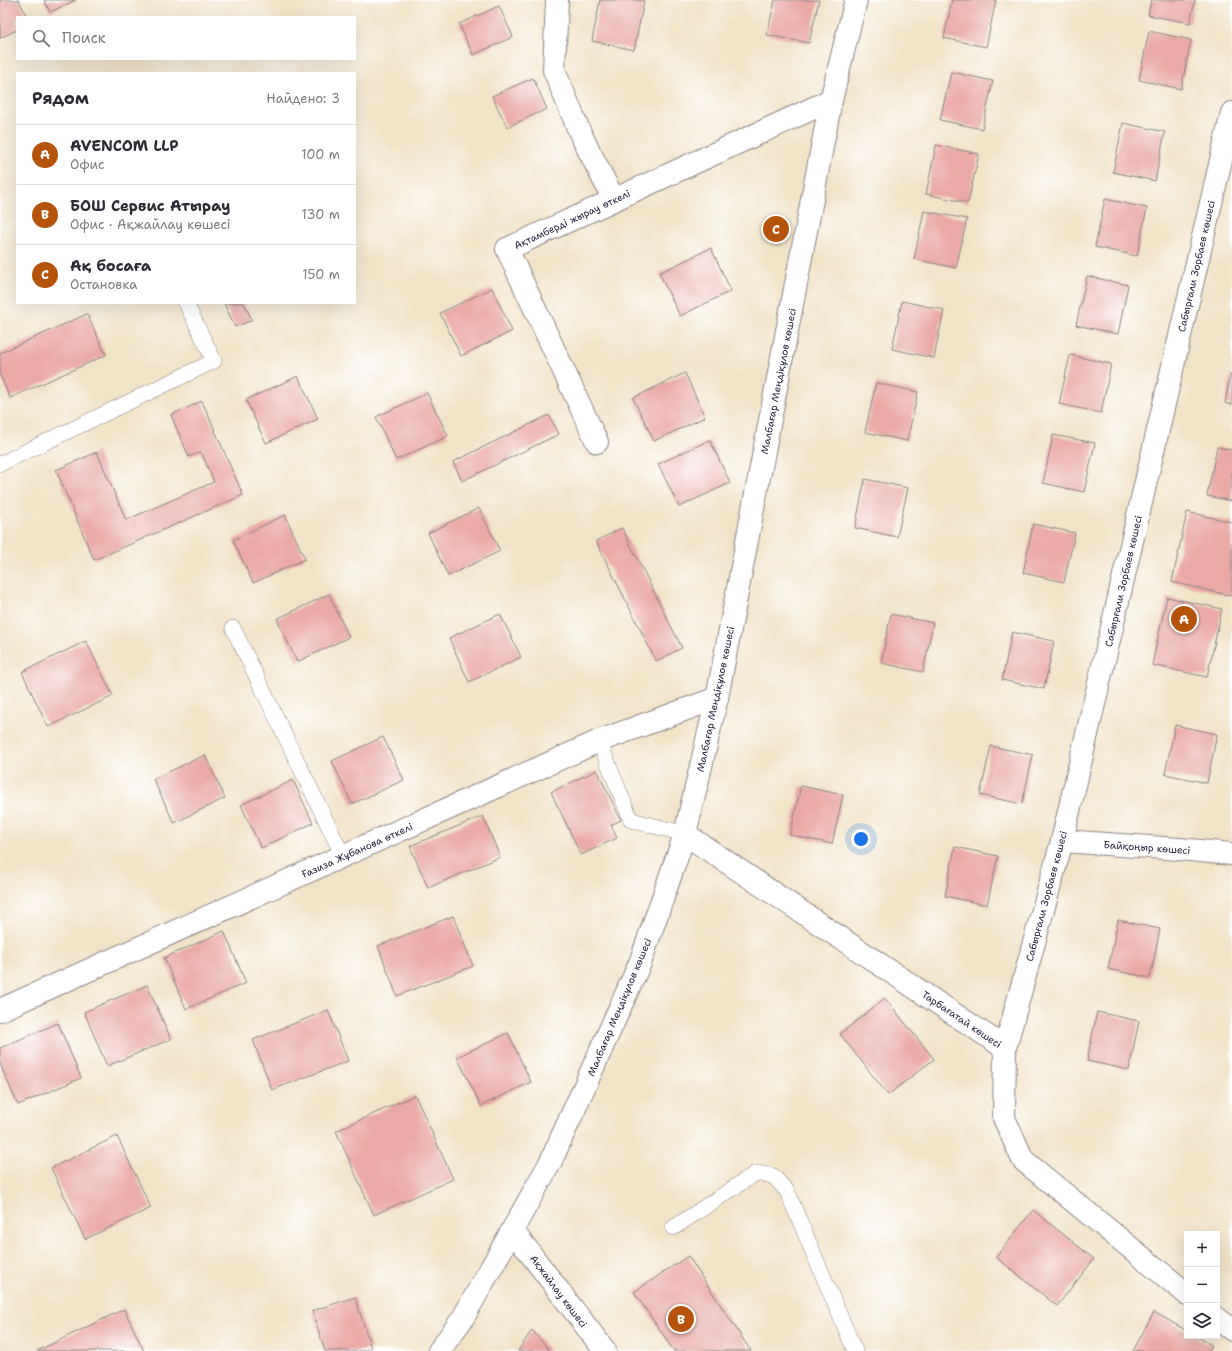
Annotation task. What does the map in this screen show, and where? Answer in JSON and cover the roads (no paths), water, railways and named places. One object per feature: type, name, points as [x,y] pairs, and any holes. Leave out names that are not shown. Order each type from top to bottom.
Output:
[{"type":"street","points":[[557,0],[554,70],[580,135],[614,200]]},
{"type":"street","name":"Малбағар Меңдіқұлов көшесі","points":[[439,1351],[463,1318],[551,1161],[640,963],[685,834],[718,698],[831,100],[856,0]]},
{"type":"street","name":"Ақтамберді жырау өткелі","points":[[597,442],[507,249],[831,100]]},
{"type":"street","name":"Сабырғали Зорбаев көшесі","points":[[1005,1048],[1062,841],[1232,113]]},
{"type":"street","name":"Ғазиза Жұбанова өткелі","points":[[0,1010],[599,741],[718,698]]},
{"type":"street","name":"Тарбағатай көшесi","points":[[685,834],[1005,1048],[1004,1118],[1023,1160],[1184,1292]]},
{"type":"street","name":"Байқоңыр көшесi","points":[[1062,841],[1232,854]]},
{"type":"street","name":"Ақжайлау көшесі","points":[[513,1231],[605,1351]]},
{"type":"street","points":[[1220,1320],[1232,1330]]},
{"type":"lane","points":[[0,464],[214,361],[186,304]]},
{"type":"lane","points":[[233,628],[343,856]]},
{"type":"lane","points":[[599,741],[631,820],[685,834]]},
{"type":"lane","points":[[673,1228],[756,1173],[773,1176],[787,1191],[855,1351]]},
{"type":"place","name":"Ақ босаға","points":[[776,229]]},
{"type":"place","name":"AVENCOM LLP","points":[[1184,619]]},
{"type":"place","name":"БОШ Сервис Атырау","points":[[681,1319]]}]
